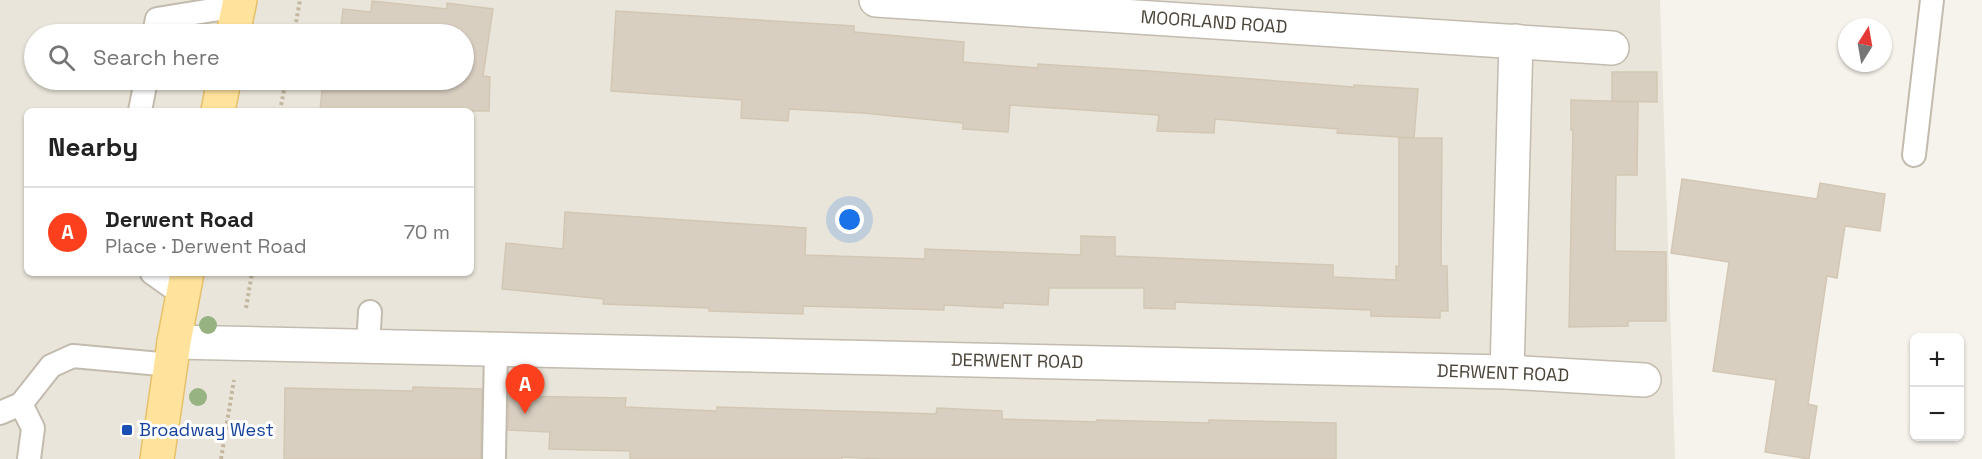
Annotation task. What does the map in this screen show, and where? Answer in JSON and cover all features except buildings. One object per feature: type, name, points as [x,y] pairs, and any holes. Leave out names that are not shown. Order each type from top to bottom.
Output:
[{"type":"main road","points":[[219,108],[222,90]]},
{"type":"main road","points":[[157,459],[172,353],[185,284]]},
{"type":"street","name":"MOORLAND ROAD","points":[[876,0],[1612,48]]},
{"type":"street","points":[[1508,372],[1515,41]]},
{"type":"street","name":"DERWENT ROAD","points":[[172,353],[368,346],[1508,372],[1644,380]]},
{"type":"lane","points":[[1914,155],[1932,0]]},
{"type":"lane","points":[[156,24],[157,19],[237,14]]},
{"type":"lane","points":[[141,108],[144,90]]},
{"type":"lane","points":[[161,276],[185,284]]},
{"type":"lane","points":[[368,346],[370,312]]},
{"type":"lane","points":[[494,457],[496,349]]},
{"type":"lane","points":[[0,413],[21,404],[51,366],[73,356],[172,353]]},
{"type":"lane","points":[[21,404],[33,428],[29,459]]},
{"type":"path","points":[[296,24],[300,0]]},
{"type":"path","points":[[281,108],[284,90]]},
{"type":"shaded area","points":[[0,0],[1660,0],[1675,459],[0,459]]},
{"type":"place","name":"Derwent Road","points":[[525,414]]},
{"type":"place","name":"Broadway West","points":[[127,430]]}]
